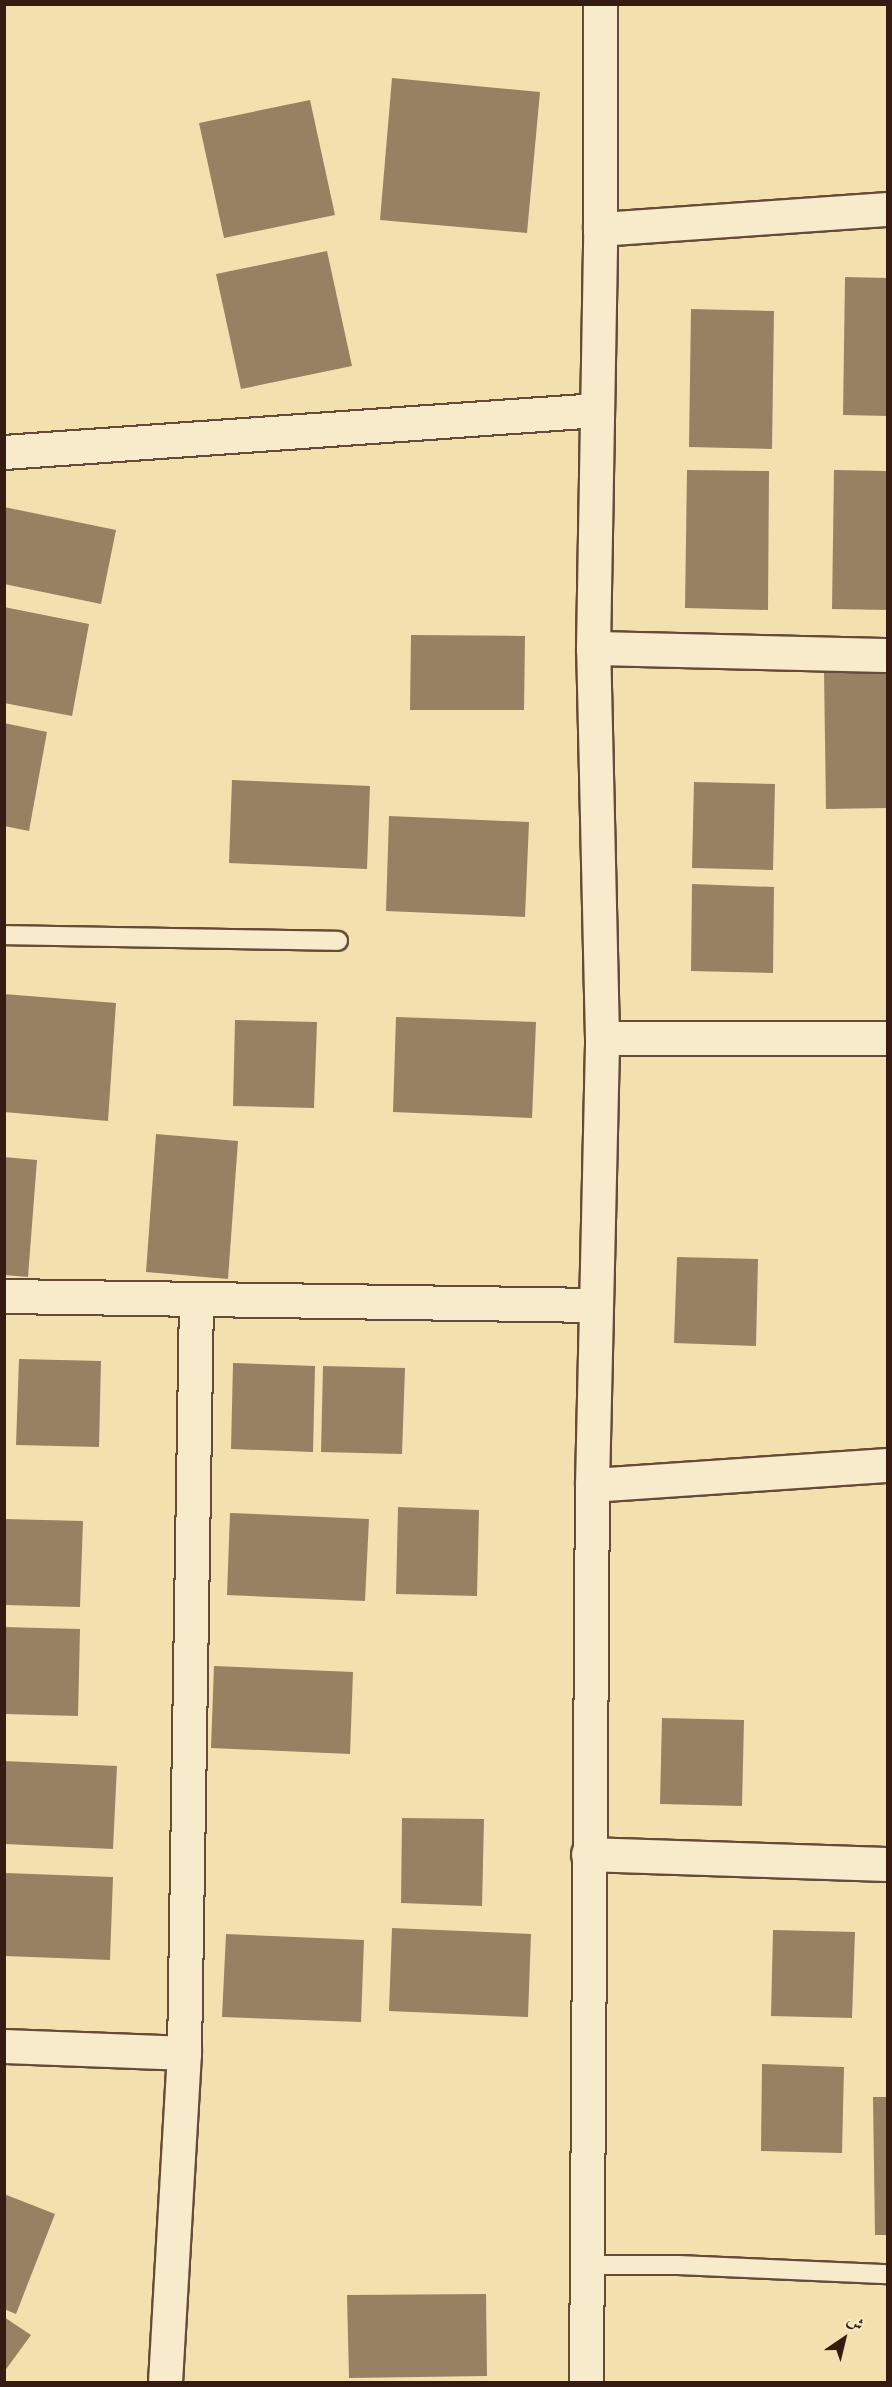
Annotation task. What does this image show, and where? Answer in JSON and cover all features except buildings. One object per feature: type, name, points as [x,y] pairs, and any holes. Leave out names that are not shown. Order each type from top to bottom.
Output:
[{"type":"street","points":[[586,2382],[592,1485],[602,1038],[593,648],[600,229],[600,4]]},
{"type":"street","points":[[600,229],[888,209]]},
{"type":"street","points":[[4,452],[597,410]]},
{"type":"street","points":[[593,648],[888,655]]},
{"type":"street","points":[[602,1038],[888,1038]]},
{"type":"street","points":[[4,1296],[595,1305]]},
{"type":"street","points":[[165,2382],[184,2053],[196,1299]]},
{"type":"street","points":[[592,1485],[888,1465]]},
{"type":"street","points":[[588,1854],[888,1864]]},
{"type":"street","points":[[4,2046],[184,2053]]},
{"type":"lane","points":[[4,935],[338,941]]},
{"type":"lane","points":[[587,2265],[678,2265],[888,2274]]}]
